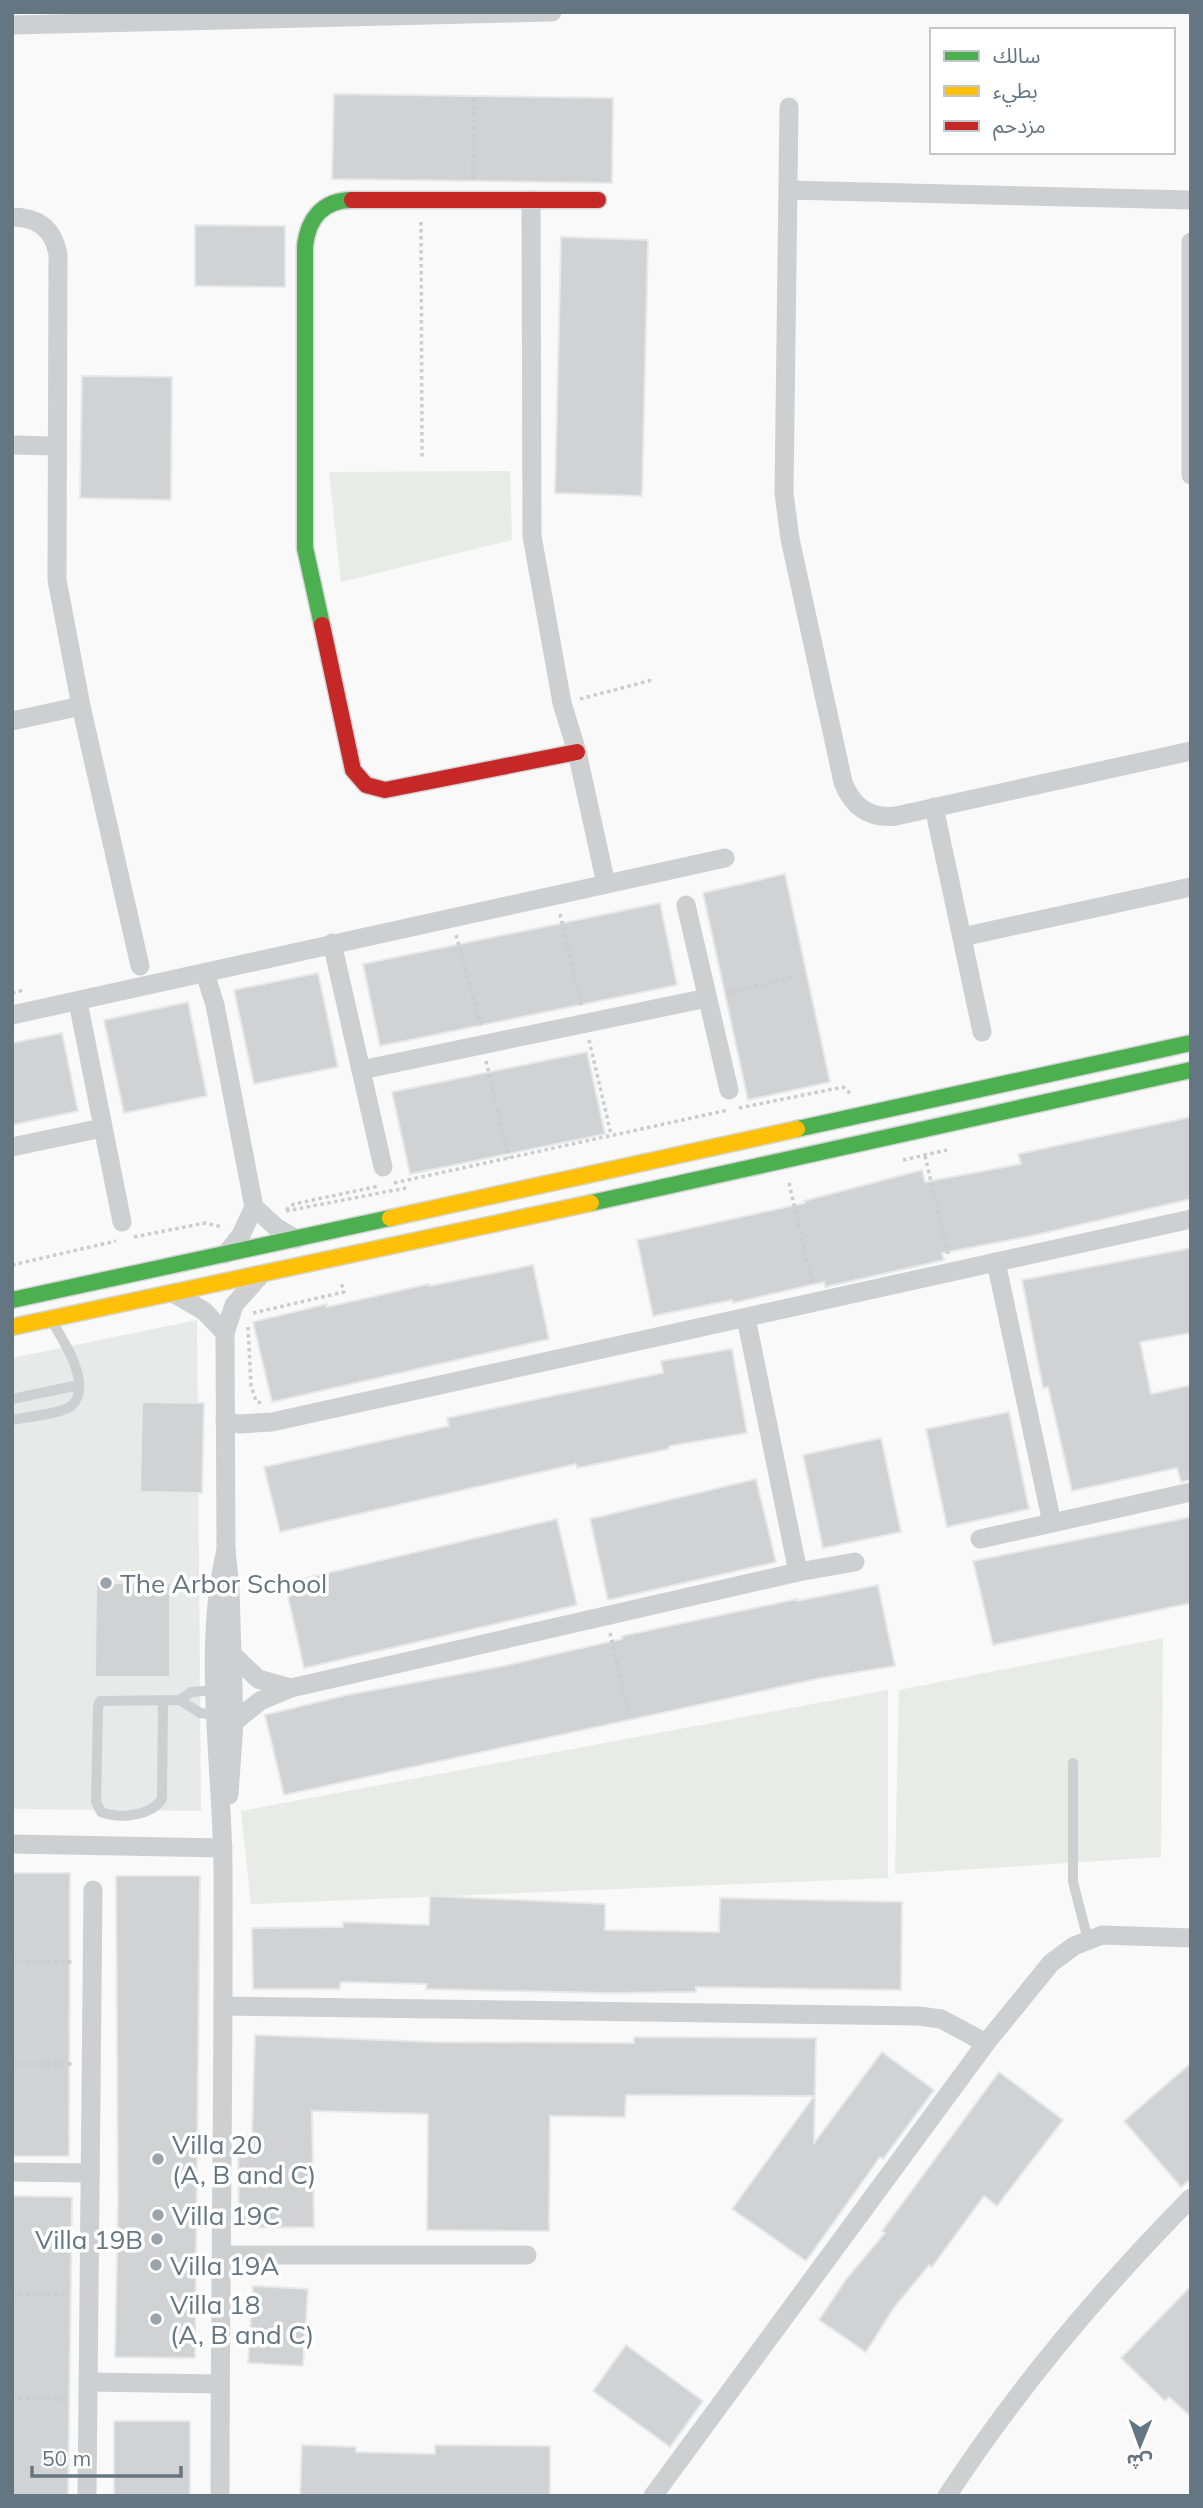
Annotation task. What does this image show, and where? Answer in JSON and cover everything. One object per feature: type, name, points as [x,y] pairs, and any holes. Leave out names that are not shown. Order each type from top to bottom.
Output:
[{"type":"street","points":[[12,24],[552,12]]},
{"type":"street","points":[[789,107],[786,515],[844,782],[852,800],[877,816],[896,816],[1191,751]]},
{"type":"street","points":[[788,190],[1191,200]]},
{"type":"street","points":[[577,751],[385,790],[366,785],[354,770],[305,548],[305,239],[313,217],[324,206],[338,200],[598,200]]},
{"type":"street","points":[[531,200],[530,521],[562,703],[577,751],[606,884]]},
{"type":"street","points":[[12,217],[35,220],[47,228],[55,240],[58,254],[57,580],[81,706],[140,967]]},
{"type":"street","points":[[1191,242],[1191,475]]},
{"type":"street","points":[[12,445],[56,446]]},
{"type":"street","points":[[12,721],[81,706]]},
{"type":"street","points":[[934,807],[982,1032]]},
{"type":"street","points":[[12,1015],[724,858]]},
{"type":"street","points":[[962,937],[1191,887]]},
{"type":"street","points":[[686,905],[729,1090]]},
{"type":"street","points":[[332,943],[383,1167]]},
{"type":"street","points":[[205,972],[215,1004],[256,1217],[226,1254]]},
{"type":"street","points":[[361,1070],[708,998]]},
{"type":"street","points":[[78,1002],[122,1222]]},
{"type":"street","points":[[12,1300],[1191,1043]]},
{"type":"street","points":[[12,1327],[261,1276],[1191,1070]]},
{"type":"street","points":[[12,1147],[102,1128]]},
{"type":"street","points":[[256,1217],[296,1239]]},
{"type":"street","points":[[225,1421],[239,1424],[272,1422],[1191,1219]]},
{"type":"street","points":[[996,1262],[1052,1523]]},
{"type":"street","points":[[220,2496],[223,1848],[229,1811],[225,1718],[233,1656],[226,1550],[226,1333],[234,1305],[261,1276]]},
{"type":"street","points":[[173,1293],[204,1311],[226,1333]]},
{"type":"street","points":[[746,1318],[798,1572]]},
{"type":"street","points":[[980,1539],[1191,1492]]},
{"type":"street","points":[[225,1718],[216,1690],[219,1585],[226,1550]]},
{"type":"street","points":[[225,1718],[291,1688],[798,1572],[855,1562]]},
{"type":"street","points":[[233,1656],[258,1679],[291,1688]]},
{"type":"street","points":[[12,1843],[223,1848]]},
{"type":"street","points":[[87,2496],[93,1890]]},
{"type":"street","points":[[653,2496],[986,2043],[1051,1964],[1088,1940],[1116,1934],[1191,1938]]},
{"type":"street","points":[[224,2006],[919,2016],[941,2019],[986,2043]]},
{"type":"street","points":[[12,2172],[90,2173]]},
{"type":"street","points":[[947,2496],[1034,2377],[1101,2296],[1191,2198]]},
{"type":"street","points":[[222,2255],[527,2255]]},
{"type":"street","points":[[88,2392],[220,2384]]},
{"type":"lane","points":[[12,1420],[70,1407],[79,1385],[72,1357],[50,1319]]},
{"type":"lane","points":[[12,1399],[79,1385]]},
{"type":"lane","points":[[180,1700],[191,1692],[216,1690]]},
{"type":"lane","points":[[163,1700],[162,1799],[152,1811],[144,1813],[101,1812],[96,1802],[98,1704],[104,1699],[180,1700],[200,1713],[225,1718]]},
{"type":"lane","points":[[1073,1763],[1073,1882],[1088,1940]]},
{"type":"path","points":[[472,200],[474,97]]},
{"type":"path","points":[[421,199],[422,457]]},
{"type":"path","points":[[562,703],[652,680]]},
{"type":"path","points":[[455,932],[484,1044],[509,1158]]},
{"type":"path","points":[[708,998],[796,977]]},
{"type":"path","points":[[12,993],[35,988]]},
{"type":"path","points":[[12,1265],[205,1223],[222,1227],[294,1205],[843,1087],[875,1113]]},
{"type":"path","points":[[925,1156],[952,1273]]},
{"type":"path","points":[[789,1183],[817,1303]]},
{"type":"path","points":[[272,1422],[270,1407],[256,1401],[251,1386],[248,1315],[344,1292],[339,1278]]},
{"type":"path","points":[[606,1616],[629,1716]]},
{"type":"path","points":[[12,1961],[93,1962]]},
{"type":"path","points":[[12,2064],[92,2064]]},
{"type":"path","points":[[12,2295],[89,2295]]},
{"type":"path","points":[[12,2398],[88,2392]]},
{"type":"shaded area","points":[[510,471],[512,540],[341,582],[329,472]]},
{"type":"shaded area","name":"The Arbor School","points":[[197,1320],[201,1811],[12,1809],[12,1358]]},
{"type":"shaded area","points":[[1163,1638],[1161,1857],[895,1874],[899,1690]]},
{"type":"shaded area","points":[[888,1690],[888,1878],[251,1904],[241,1811]]},
{"type":"building","points":[[334,94],[613,98],[612,183],[332,179]]},
{"type":"building","points":[[195,225],[285,226],[285,287],[195,286]]},
{"type":"building","points":[[561,237],[648,240],[642,496],[555,493]]},
{"type":"building","points":[[82,376],[172,377],[171,500],[80,498]]},
{"type":"building","points":[[785,874],[830,1082],[748,1100],[703,893]]},
{"type":"building","points":[[660,903],[677,985],[380,1046],[363,964]]},
{"type":"building","points":[[318,973],[338,1067],[254,1084],[234,990]]},
{"type":"building","points":[[188,1002],[207,1096],[124,1113],[104,1020]]},
{"type":"building","points":[[62,1033],[78,1111],[12,1125],[12,1043]]},
{"type":"building","points":[[587,1052],[605,1134],[410,1174],[392,1092]]},
{"type":"building","points":[[1191,1117],[1191,1199],[1031,1236],[942,1253],[944,1260],[825,1287],[824,1282],[733,1303],[732,1300],[653,1316],[637,1240],[805,1203],[804,1201],[922,1170],[925,1182],[1021,1164],[1018,1154]]},
{"type":"building","points":[[1191,1248],[1191,1333],[1140,1342],[1151,1394],[1191,1385],[1191,1480],[1181,1482],[1177,1468],[1072,1491],[1048,1387],[1043,1388],[1022,1280]]},
{"type":"building","points":[[533,1265],[549,1339],[272,1402],[253,1322],[327,1304],[327,1307],[429,1284]]},
{"type":"building","points":[[732,1349],[747,1433],[669,1446],[669,1449],[577,1468],[576,1464],[280,1532],[264,1467],[449,1426],[447,1418],[663,1373],[661,1361]]},
{"type":"building","points":[[142,1402],[204,1403],[202,1493],[140,1492]]},
{"type":"building","points":[[1009,1412],[1029,1509],[947,1527],[926,1429]]},
{"type":"building","points":[[881,1438],[901,1532],[823,1548],[803,1455]]},
{"type":"building","points":[[756,1479],[776,1562],[608,1600],[590,1519]]},
{"type":"building","points":[[1191,1517],[1191,1603],[993,1645],[973,1561]]},
{"type":"building","points":[[557,1519],[577,1605],[304,1668],[285,1583]]},
{"type":"building","points":[[96,1583],[170,1583],[170,1677],[95,1677]]},
{"type":"building","points":[[878,1585],[895,1666],[821,1678],[284,1795],[265,1715],[347,1695],[504,1666],[622,1639],[622,1636]]},
{"type":"building","points":[[12,1873],[70,1873],[69,2156],[12,2156]]},
{"type":"building","points":[[116,1876],[200,1876],[195,2358],[115,2357],[118,2201]]},
{"type":"building","points":[[430,1896],[605,1904],[605,1930],[719,1932],[720,1898],[902,1902],[901,1990],[696,1987],[696,1992],[605,1993],[426,1989],[427,1984],[341,1982],[339,1989],[253,1989],[252,1928],[343,1927],[343,1922],[429,1925]]},
{"type":"building","points":[[255,2035],[433,2042],[634,2043],[634,2037],[816,2038],[814,2143],[882,2052],[934,2090],[883,2159],[880,2157],[806,2261],[732,2209],[814,2096],[626,2095],[625,2117],[550,2116],[549,2231],[427,2230],[428,2114],[312,2111],[314,2227],[239,2228],[238,2136],[252,2136]]},
{"type":"building","points":[[1191,2063],[1191,2179],[1181,2187],[1124,2121]]},
{"type":"building","points":[[999,2072],[1063,2120],[997,2206],[984,2196],[932,2267],[929,2265],[893,2309],[866,2352],[819,2320],[847,2278],[885,2233],[882,2231]]},
{"type":"building","points":[[12,2196],[72,2197],[68,2496],[12,2496]]},
{"type":"building","points":[[253,2286],[308,2289],[303,2366],[248,2363]]},
{"type":"building","points":[[1191,2286],[1191,2417],[1169,2397],[1165,2401],[1121,2358]]},
{"type":"building","points":[[626,2345],[703,2401],[670,2447],[593,2391]]},
{"type":"building","points":[[114,2421],[190,2421],[190,2496],[114,2496]]},
{"type":"building","points":[[302,2445],[356,2447],[356,2452],[435,2454],[435,2445],[550,2446],[550,2496],[300,2496]]},
{"type":"traffic: fast","points":[[322,625],[305,548],[305,246],[310,227],[325,207],[352,200]]},
{"type":"traffic: fast","points":[[797,1129],[1191,1043]]},
{"type":"traffic: fast","points":[[591,1203],[1191,1070]]},
{"type":"traffic: fast","points":[[12,1300],[390,1218]]},
{"type":"traffic: slow","points":[[390,1218],[797,1129]]},
{"type":"traffic: slow","points":[[12,1327],[591,1203]]},
{"type":"traffic: jam","points":[[352,200],[598,200]]},
{"type":"traffic: jam","points":[[322,625],[353,770],[366,785],[385,790],[577,752]]},
{"type":"place","name":"The Arbor School","points":[[106,1583]]},
{"type":"place","name":"Villa 20 (A, B and C)","points":[[158,2159]]},
{"type":"place","name":"Villa 19C","points":[[158,2215]]},
{"type":"place","name":"Villa 19B","points":[[157,2239]]},
{"type":"place","name":"Villa 19A","points":[[156,2265]]},
{"type":"place","name":"Villa 18 (A, B and C)","points":[[156,2319]]}]
